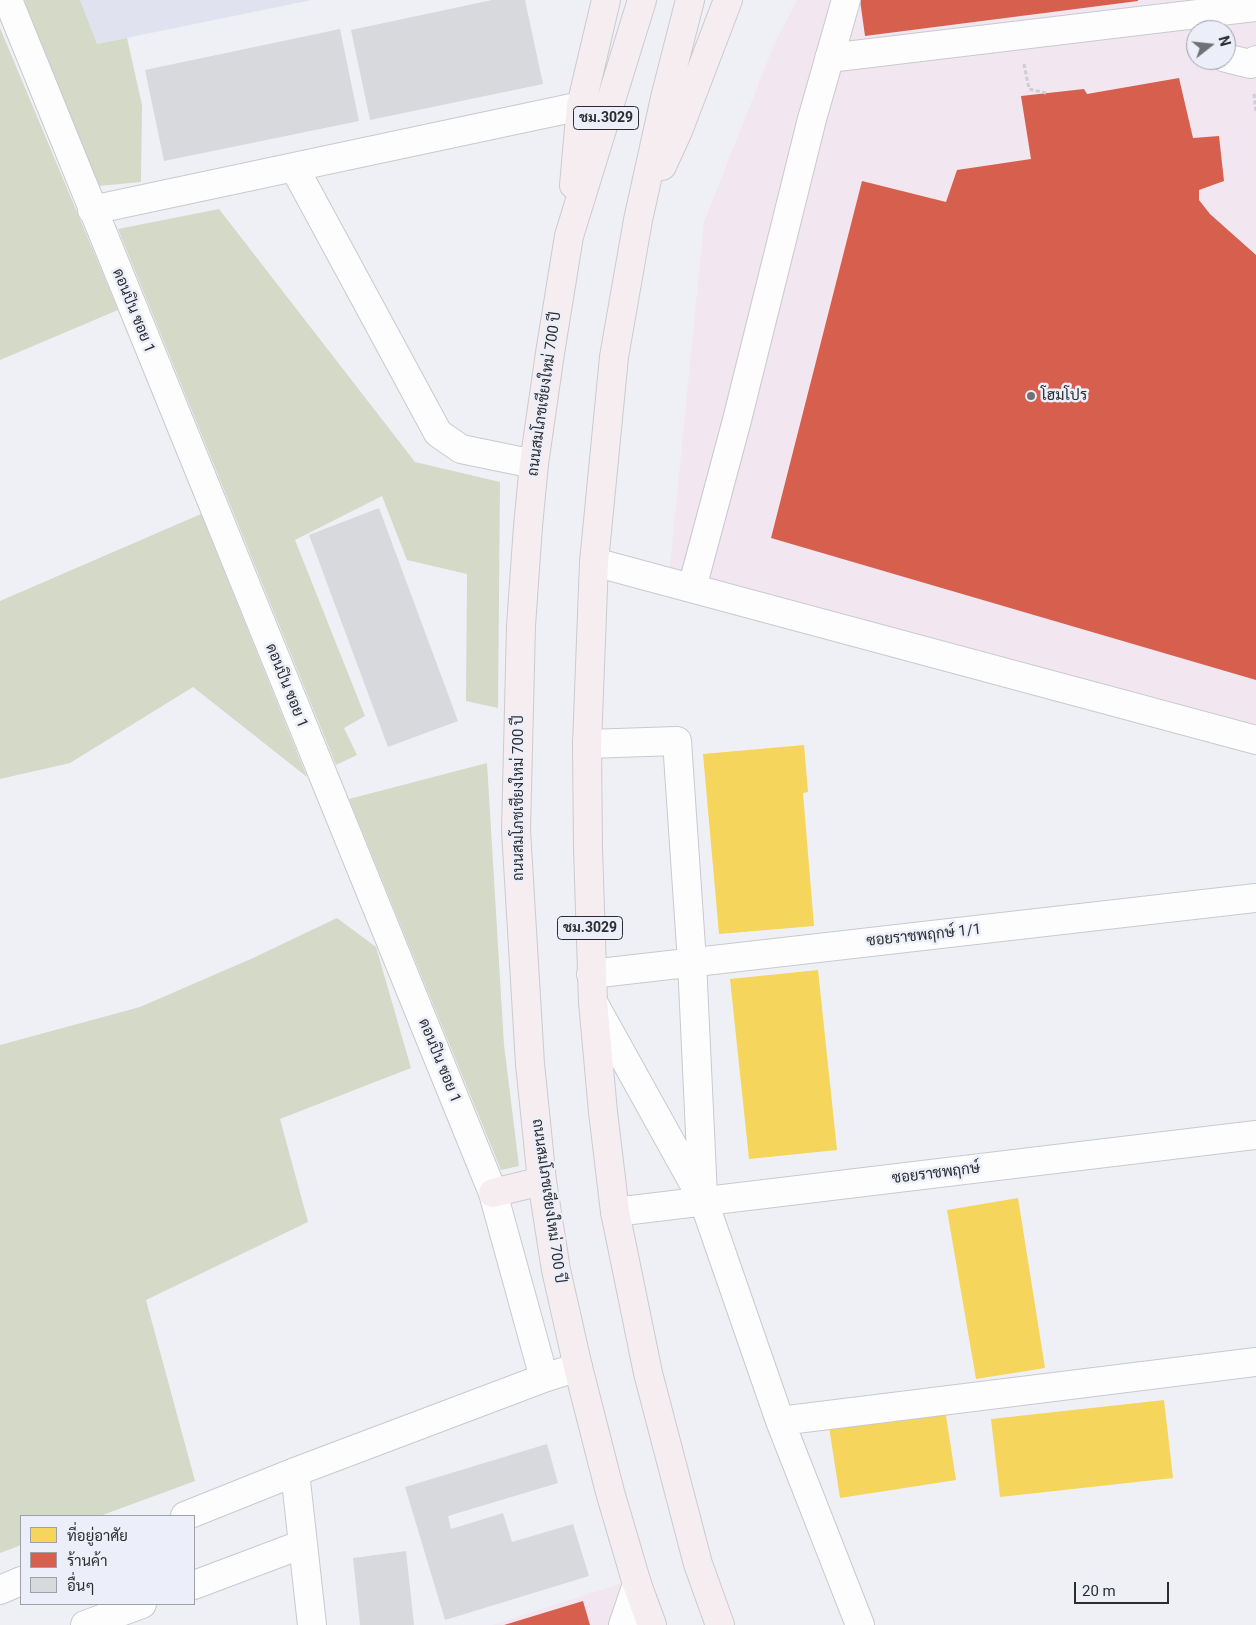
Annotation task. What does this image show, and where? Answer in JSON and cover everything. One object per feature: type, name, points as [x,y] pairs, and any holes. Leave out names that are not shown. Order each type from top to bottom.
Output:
[{"type":"main road","points":[[570,236],[582,106],[606,0]]},
{"type":"main road","name":"ถนนสมโภชเชียงใหม่ 700 ปี","points":[[642,0],[570,236],[550,353],[534,464],[528,526],[521,626],[516,830],[530,1064],[542,1180],[556,1270],[578,1367],[610,1492],[637,1584],[652,1625]]},
{"type":"main road","name":"ชม.3029","points":[[690,0],[665,98],[638,220],[614,357],[594,562],[587,744],[591,974],[603,1112],[615,1212],[648,1373],[698,1564],[720,1625]]},
{"type":"main road","points":[[638,220],[678,131],[728,0]]},
{"type":"main road","points":[[492,1192],[542,1180]]},
{"type":"street","name":"ดอนปิน ซอย 1","points":[[8,0],[492,1192],[544,1378]]},
{"type":"street","points":[[692,588],[737,420],[812,119],[846,0]]},
{"type":"street","points":[[1208,20],[1256,7]]},
{"type":"street","points":[[829,58],[1186,25]]},
{"type":"street","points":[[1236,60],[1250,64],[1256,60]]},
{"type":"street","points":[[92,210],[582,106]]},
{"type":"street","points":[[294,167],[438,433],[461,449],[534,464]]},
{"type":"street","points":[[594,562],[1256,740]]},
{"type":"street","points":[[587,744],[678,741],[692,962],[704,1202]]},
{"type":"street","name":"ซอยราชพฤกษ์ 1/1","points":[[591,974],[1256,898]]},
{"type":"street","points":[[593,1002],[704,1202],[780,1421],[860,1625]]},
{"type":"street","name":"ซอยราชพฤกษ์","points":[[615,1212],[1256,1135]]},
{"type":"street","points":[[780,1421],[1256,1362]]},
{"type":"street","points":[[188,1515],[295,1472],[544,1378],[578,1367]]},
{"type":"street","points":[[295,1472],[312,1625]]},
{"type":"street","points":[[195,1585],[303,1544]]},
{"type":"street","points":[[0,1590],[20,1581]]},
{"type":"street","points":[[622,1625],[637,1584]]},
{"type":"street","points":[[85,1625],[139,1605]]},
{"type":"path","points":[[1024,63],[1029,89],[1046,93]]},
{"type":"shaded area","points":[[80,0],[312,0],[97,44]]},
{"type":"shaded area","points":[[797,0],[1256,0],[1256,749],[668,586],[704,222],[774,45]]},
{"type":"shaded area","points":[[622,1583],[638,1625],[492,1625]]},
{"type":"green space","points":[[24,0],[80,0],[97,44],[127,38],[142,105],[141,182],[98,186]]},
{"type":"green space","points":[[0,28],[118,310],[0,360]]},
{"type":"green space","points":[[219,209],[415,462],[500,482],[498,708],[466,701],[467,574],[407,560],[382,496],[295,540],[365,716],[344,728],[357,755],[336,765],[118,229]]},
{"type":"green space","points":[[201,514],[307,777],[193,687],[70,763],[0,779],[0,601]]},
{"type":"green space","points":[[487,763],[504,1045],[519,1166],[501,1170],[349,799]]},
{"type":"green space","points":[[337,918],[376,947],[411,1068],[280,1119],[308,1222],[146,1300],[195,1481],[103,1515],[20,1515],[20,1545],[0,1553],[0,1045],[140,1007],[253,958]]},
{"type":"building: ที่อยู่อาศัย","points":[[804,745],[808,792],[803,793],[814,926],[719,934],[703,754]]},
{"type":"building: ที่อยู่อาศัย","points":[[818,970],[837,1150],[749,1159],[730,979]]},
{"type":"building: ที่อยู่อาศัย","points":[[1018,1198],[1045,1368],[976,1379],[947,1210]]},
{"type":"building: ที่อยู่อาศัย","points":[[1164,1400],[1173,1478],[1000,1497],[991,1419]]},
{"type":"building: ที่อยู่อาศัย","points":[[945,1409],[956,1480],[840,1498],[829,1427]]},
{"type":"building: ร้านค้า","points":[[860,0],[1138,0],[1138,1],[865,36]]},
{"type":"building: ร้านค้า","name":"โฮมโปร","points":[[1179,78],[1193,138],[1219,136],[1224,181],[1199,190],[1199,200],[1210,214],[1256,255],[1256,680],[771,538],[862,181],[946,202],[957,170],[1031,159],[1021,96],[1084,89],[1087,94]]},
{"type":"building: ร้านค้า","points":[[583,1601],[590,1625],[504,1625]]},
{"type":"building: อื่นๆ","points":[[492,0],[525,0],[543,84],[370,120],[351,30]]},
{"type":"building: อื่นๆ","points":[[340,29],[359,121],[164,161],[145,70]]},
{"type":"building: อื่นๆ","points":[[379,508],[458,721],[388,747],[309,535]]},
{"type":"building: อื่นๆ","points":[[547,1444],[558,1483],[448,1516],[451,1529],[503,1513],[512,1542],[573,1524],[589,1576],[445,1620],[405,1487]]},
{"type":"building: อื่นๆ","points":[[406,1551],[414,1625],[360,1625],[353,1558]]},
{"type":"place","name":"โฮมโปร","points":[[1031,396]]}]
